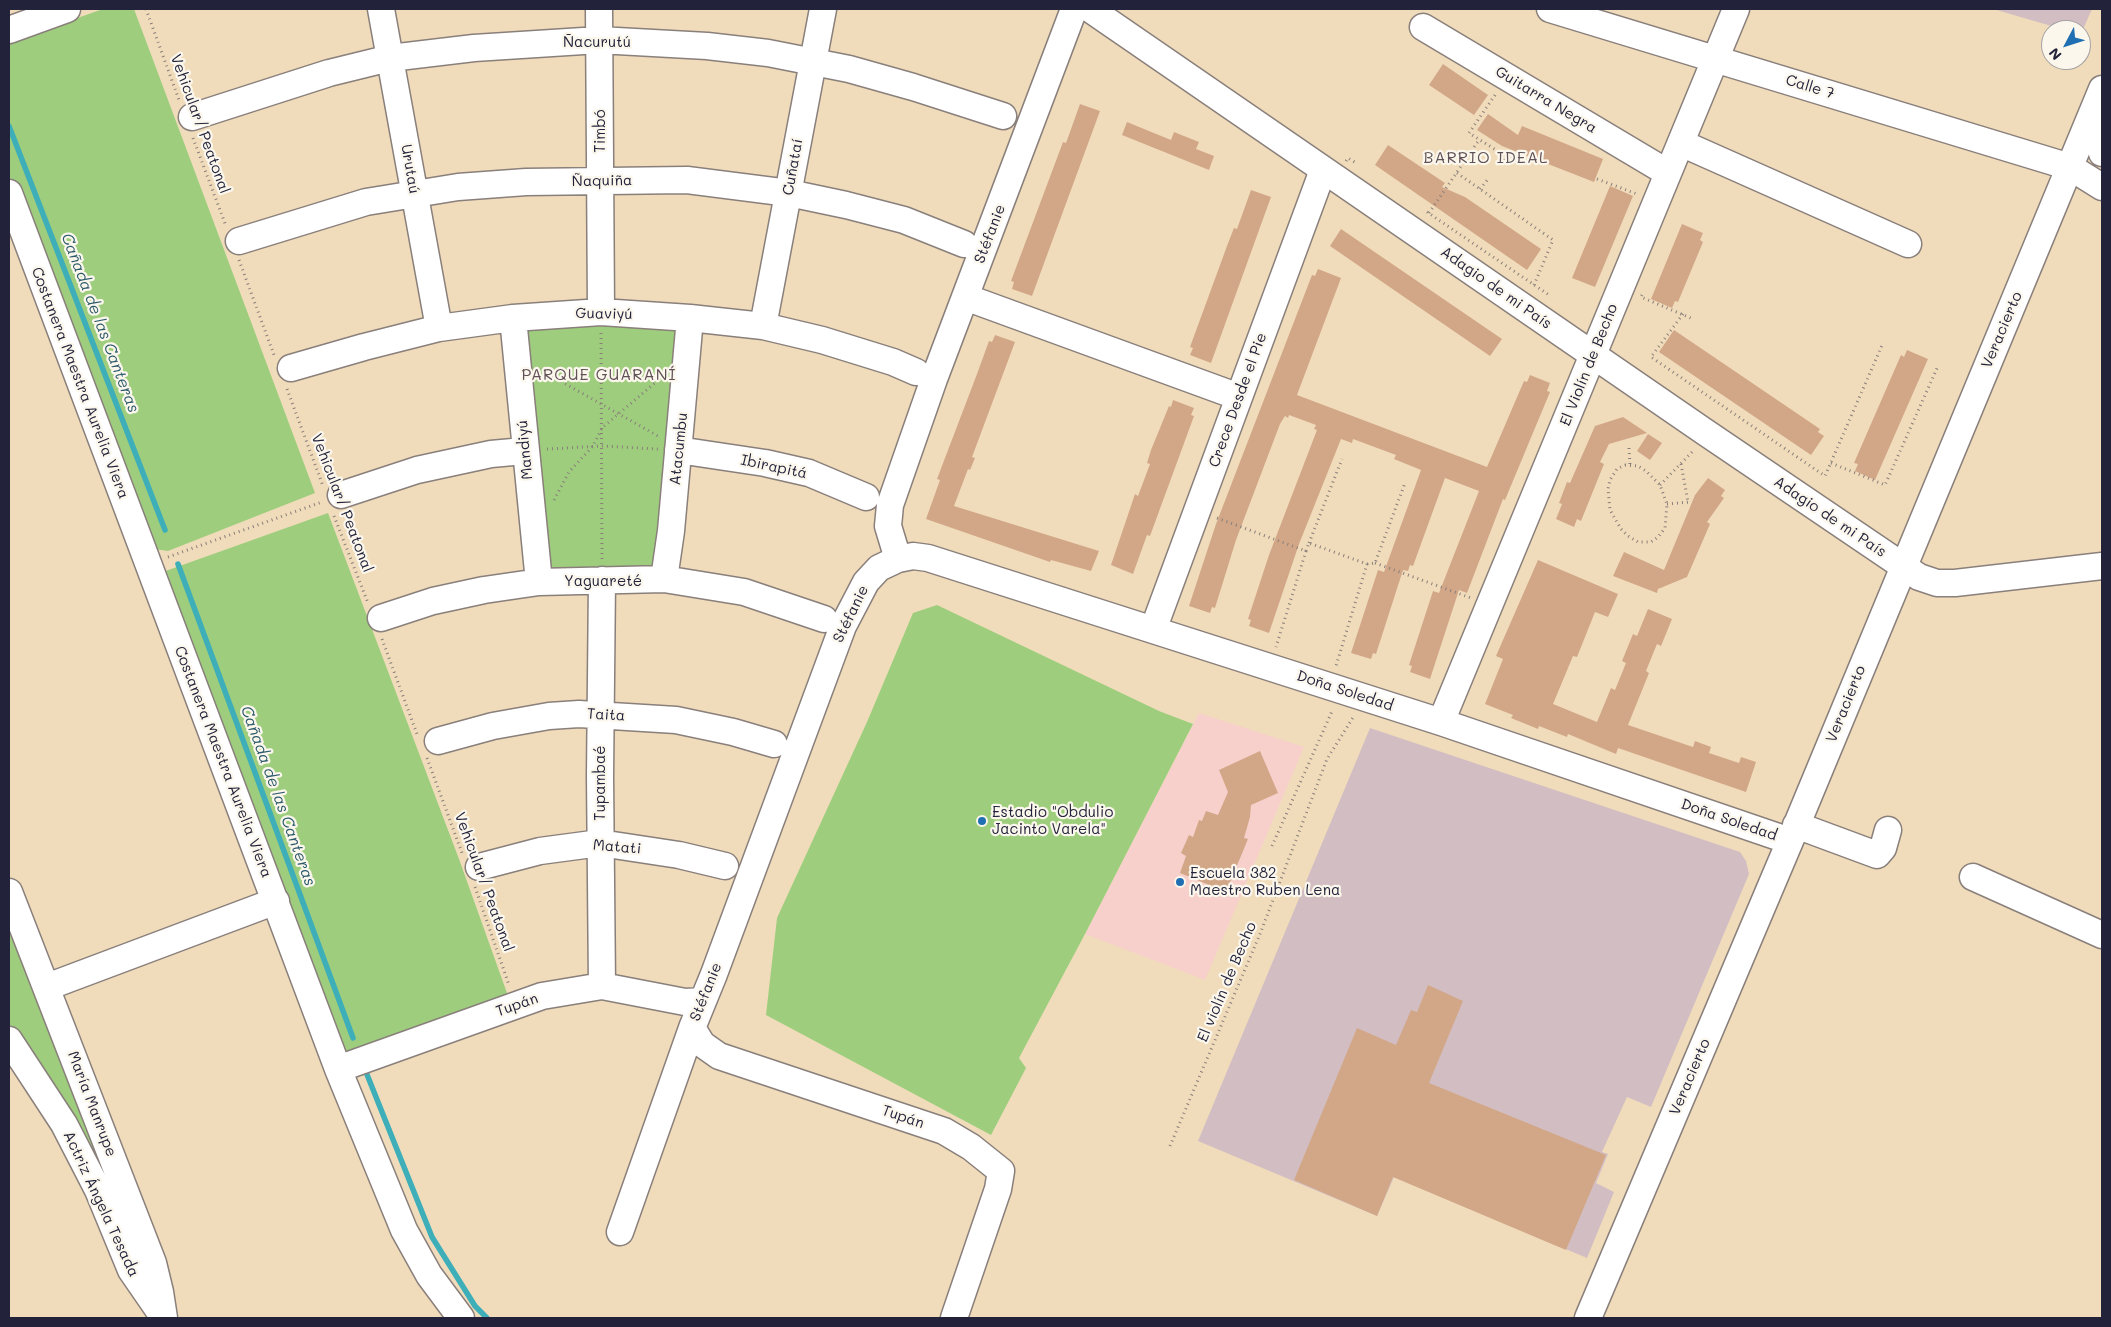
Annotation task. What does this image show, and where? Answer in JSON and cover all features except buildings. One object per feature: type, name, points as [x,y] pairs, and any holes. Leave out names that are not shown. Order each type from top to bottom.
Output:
[{"type":"street","points":[[9,30],[67,9]]},
{"type":"street","name":"Urutaú","points":[[381,9],[440,328]]},
{"type":"street","name":"Timbó","points":[[600,9],[601,312]]},
{"type":"street","name":"Cuñataí","points":[[764,326],[823,9]]},
{"type":"street","name":"Stéfanie","points":[[620,1232],[692,1028],[842,626],[866,582],[879,568],[898,559],[888,526],[890,505],[965,298],[1074,9]]},
{"type":"street","name":"Adagio de mi País","points":[[1090,9],[1902,567],[1938,583],[1954,583],[2102,566]]},
{"type":"street","name":"Calle 7","points":[[1550,9],[2070,167],[2102,187]]},
{"type":"street","name":"El Violín de Becho","points":[[1441,722],[1736,9]]},
{"type":"street","name":"Guitarra Negra","points":[[1423,27],[1668,173]]},
{"type":"street","name":"Ñacurutú","points":[[188,118],[329,73],[390,58],[474,48],[600,40],[707,46],[768,53],[813,62],[913,87],[1003,116]]},
{"type":"street","name":"Veracierto","points":[[1588,1318],[1793,833],[2102,89]]},
{"type":"street","points":[[2092,116],[2102,153]]},
{"type":"street","points":[[1681,143],[1908,244]]},
{"type":"street","name":"Crece Desde el Pie","points":[[1153,630],[1323,170]]},
{"type":"street","name":"Ñaquiña","points":[[234,243],[366,202],[458,187],[526,182],[687,180],[788,192],[904,220],[964,244]]},
{"type":"street","name":"Costanera Maestra Aurelia Viera","points":[[9,193],[338,1070],[404,1230],[430,1275],[461,1318]]},
{"type":"street","points":[[965,298],[1239,397]]},
{"type":"street","name":"Guaviyú","points":[[284,371],[364,346],[440,328],[513,318],[601,312],[690,318],[764,326],[893,362],[916,372]]},
{"type":"street","name":"Mandiyú","points":[[513,318],[524,451],[539,582]]},
{"type":"street","name":"Atacumbu","points":[[664,579],[690,318]]},
{"type":"street","name":"Ibirapitá","points":[[678,450],[809,473],[866,497]]},
{"type":"street","points":[[331,498],[417,470],[491,454],[524,451]]},
{"type":"street","name":"Doña Soledad","points":[[898,559],[913,556],[928,558],[1793,833],[1877,855],[1883,848],[1888,830]]},
{"type":"street","name":"Yaguareté","points":[[378,622],[458,595],[539,582],[664,579],[744,592],[824,619]]},
{"type":"street","name":"Tupambaé","points":[[602,580],[600,714],[602,986]]},
{"type":"street","name":"Taita","points":[[428,745],[493,726],[529,719],[572,714],[600,714],[705,725],[774,744]]},
{"type":"street","name":"Matati","points":[[472,870],[540,851],[600,843],[679,855],[725,866]]},
{"type":"street","points":[[1973,877],[2102,935]]},
{"type":"street","name":"María Manrupe","points":[[9,892],[153,1264],[164,1317]]},
{"type":"street","points":[[47,987],[276,901]]},
{"type":"street","name":"Tupán","points":[[338,1070],[542,996],[602,986],[685,1002],[703,1001]]},
{"type":"street","name":"Tupán","points":[[692,1028],[702,1044],[719,1056],[944,1131],[971,1147],[1001,1171],[998,1189],[954,1318]]},
{"type":"street","name":"Actriz Ángela Tesada","points":[[9,1040],[64,1124],[98,1190],[131,1270],[164,1317]]},
{"type":"path","name":"Vehicular/ Peatonal","points":[[146,9],[378,622],[428,745],[472,870],[515,1005]]},
{"type":"path","points":[[1498,91],[1469,133],[1496,150],[1506,163]]},
{"type":"path","points":[[1429,213],[1479,140]]},
{"type":"path","points":[[1457,173],[1553,240],[1534,285]]},
{"type":"path","points":[[1480,189],[1488,179]]},
{"type":"path","points":[[1597,179],[1656,202]]},
{"type":"path","points":[[1645,288],[1641,297],[1694,319]]},
{"type":"path","points":[[601,312],[602,580]]},
{"type":"path","points":[[1683,314],[1651,357],[1825,476],[1883,343]]},
{"type":"path","points":[[515,346],[537,368],[673,444],[678,450]]},
{"type":"path","points":[[1831,463],[1885,485],[1938,366]]},
{"type":"path","points":[[552,506],[569,472],[594,446],[602,428],[667,372]]},
{"type":"path","points":[[1660,486],[1681,464],[1705,432]]},
{"type":"path","points":[[524,451],[594,446],[678,450]]},
{"type":"path","points":[[1629,448],[1630,465]]},
{"type":"path","points":[[1270,667],[1306,551],[1342,459]]},
{"type":"path","points":[[1667,504],[1689,502],[1681,464]]},
{"type":"path","points":[[1630,465],[1646,471],[1660,486],[1667,504],[1665,528],[1651,542],[1638,542],[1621,529],[1610,510],[1608,489],[1612,474],[1617,469],[1630,465]]},
{"type":"path","points":[[1375,562],[1405,483]]},
{"type":"path","points":[[148,564],[331,498]]},
{"type":"path","points":[[1197,510],[1306,551]]},
{"type":"path","points":[[1309,543],[1367,564],[1375,562],[1490,605]]},
{"type":"path","points":[[1272,846],[1335,688],[1367,564]]},
{"type":"path","name":"El violín de Becho","points":[[1170,1146],[1260,934],[1326,759],[1353,716],[1378,702]]},
{"type":"shaded area","points":[[1993,9],[2092,9],[2087,20],[2041,20],[2041,23]]},
{"type":"shaded area","name":"Escuela 382 Maestro Ruben Lena","points":[[1199,713],[1304,747],[1205,980],[1085,934]]},
{"type":"shaded area","points":[[1370,728],[1740,852],[1746,861],[1749,874],[1651,1107],[1627,1097],[1602,1152],[1608,1154],[1596,1183],[1614,1192],[1587,1258],[1394,1177],[1377,1216],[1198,1141]]},
{"type":"green space","points":[[103,9],[134,9],[315,493],[168,551],[154,549],[72,347],[9,177],[9,42]]},
{"type":"green space","points":[[667,323],[679,330],[654,568],[548,571],[525,331],[532,326]]},
{"type":"green space","points":[[328,513],[459,859],[507,993],[505,998],[346,1056],[160,573]]},
{"type":"green space","name":"Estadio \"Obdulio Jacinto Varela\"","points":[[937,605],[1159,711],[1193,724],[1019,1058],[1026,1068],[991,1135],[766,1015],[777,918],[867,722],[913,613]]},
{"type":"green space","points":[[9,905],[148,1269],[9,1026]]},
{"type":"waterway","name":"Cañada de las Canteras","points":[[9,126],[165,530]]},
{"type":"waterway","name":"Cañada de las Canteras","points":[[178,564],[353,1038]]},
{"type":"waterway","name":"Cañada de las Canteras","points":[[366,1072],[432,1237],[475,1306],[487,1318]]},
{"type":"place","name":"Estadio \"Obdulio Jacinto Varela\"","points":[[982,821]]},
{"type":"place","name":"Escuela 382 Maestro Ruben Lena","points":[[1180,882]]},
{"type":"district","name":"BARRIO IDEAL","points":[[1486,158]]},
{"type":"district","name":"PARQUE GUARANÍ","points":[[599,375]]}]
